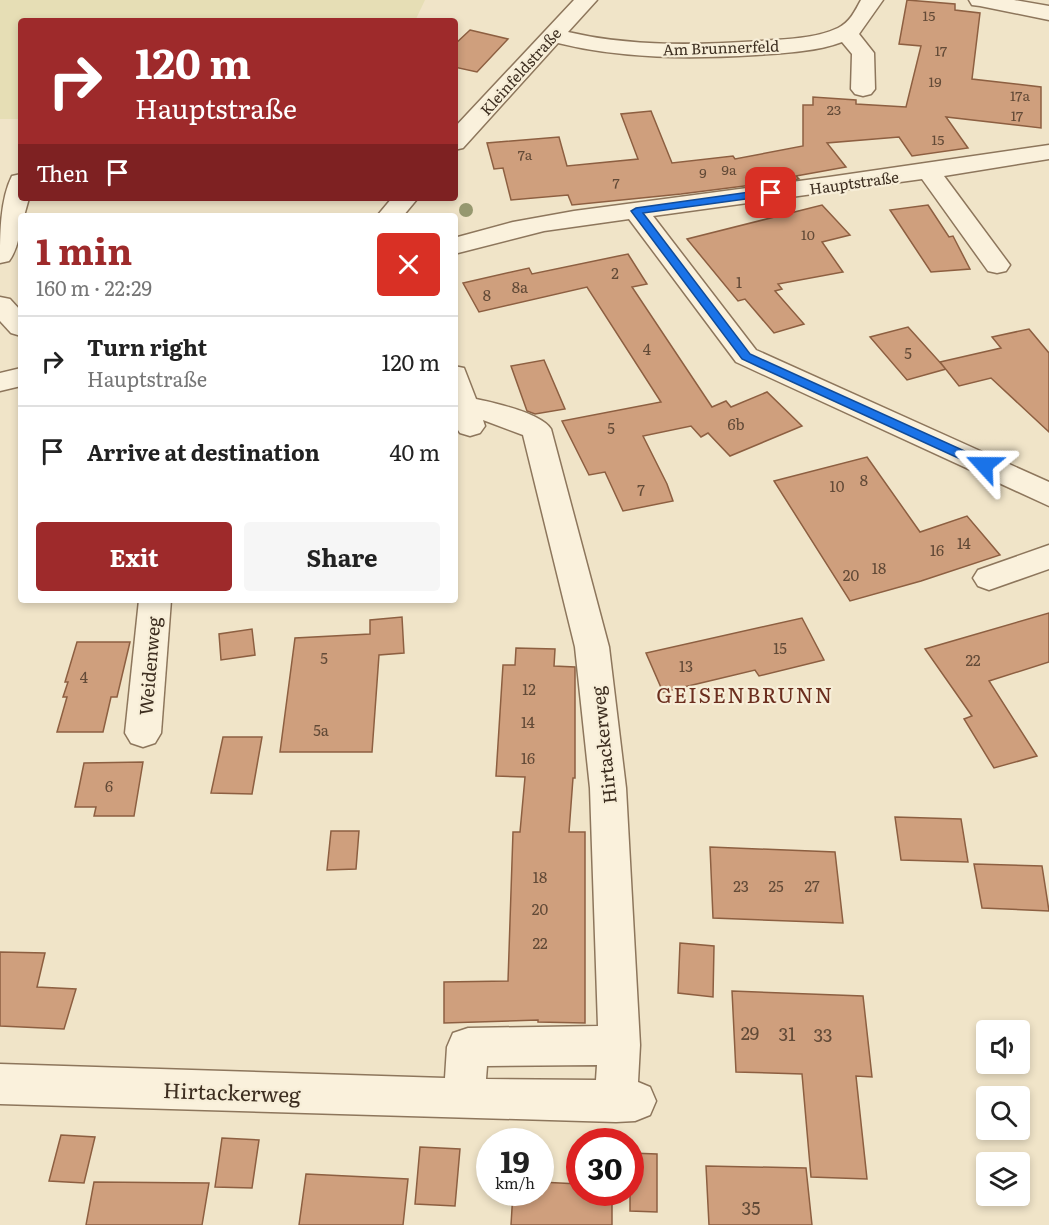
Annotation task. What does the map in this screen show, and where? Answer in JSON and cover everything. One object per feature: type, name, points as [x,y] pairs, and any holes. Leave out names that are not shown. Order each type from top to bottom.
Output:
[{"type":"street","name":"Kleinfeldstraße","points":[[458,139],[586,0]]},
{"type":"street","name":"Am Brunnerfeld","points":[[553,35],[607,46],[669,49],[801,45],[830,40],[846,33],[860,22],[872,0]]},
{"type":"street","points":[[980,0],[1049,13]]},
{"type":"street","points":[[846,33],[863,53],[863,89]]},
{"type":"street","name":"Hauptstraße","points":[[458,245],[478,238],[558,221],[929,172],[1049,152]]},
{"type":"street","points":[[929,172],[997,265]]},
{"type":"street","points":[[0,255],[18,192]]},
{"type":"street","points":[[392,213],[402,201]]},
{"type":"street","points":[[636,211],[746,356],[1049,495]]},
{"type":"street","points":[[0,305],[18,324]]},
{"type":"street","points":[[0,382],[18,378]]},
{"type":"street","name":"Hirtackerweg","points":[[0,1084],[626,1102],[619,1045],[608,788],[592,648],[542,452],[470,426],[458,386]]},
{"type":"street","points":[[989,578],[1049,557]]},
{"type":"street","name":"Weidenweg","points":[[143,733],[155,603]]},
{"type":"street","points":[[464,1099],[468,1047],[619,1045]]},
{"type":"shaded area","points":[[0,0],[425,0],[416,18],[18,18],[18,119],[0,119]]},
{"type":"building","points":[[907,0],[955,4],[955,10],[980,13],[972,79],[1041,87],[1041,128],[946,117],[968,148],[912,156],[899,137],[827,143],[846,167],[796,176],[799,179],[572,205],[568,195],[511,200],[503,168],[494,169],[487,143],[559,137],[567,166],[638,159],[621,114],[651,111],[672,163],[733,156],[735,159],[803,146],[803,105],[813,105],[813,97],[856,100],[856,104],[906,107],[921,46],[899,44]]},
{"type":"building","points":[[470,30],[508,39],[477,72],[458,68],[458,41]]},
{"type":"building","points":[[822,205],[850,235],[822,242],[843,272],[778,284],[782,289],[775,291],[804,324],[774,333],[745,299],[738,301],[687,239]]},
{"type":"building","points":[[928,205],[949,237],[953,236],[970,269],[931,272],[890,210]]},
{"type":"building","points":[[628,254],[647,284],[632,287],[712,407],[726,401],[731,407],[767,392],[802,426],[730,456],[708,433],[701,437],[691,426],[643,436],[673,501],[623,511],[605,472],[589,475],[562,421],[661,402],[587,287],[479,312],[463,283],[529,268],[532,274]]},
{"type":"building","points":[[908,327],[946,369],[907,380],[870,337]]},
{"type":"building","points":[[1029,329],[1049,353],[1049,432],[991,378],[959,386],[940,362],[1001,348],[992,337]]},
{"type":"building","points":[[544,360],[565,409],[535,414],[527,411],[511,366]]},
{"type":"building","points":[[867,457],[920,532],[967,516],[1000,555],[850,601],[774,481]]},
{"type":"building","points":[[1049,613],[1049,662],[989,681],[1037,756],[994,768],[964,719],[972,716],[925,649]]},
{"type":"building","points":[[402,617],[404,653],[379,655],[372,752],[280,752],[295,638],[370,634],[370,620]]},
{"type":"building","points":[[802,618],[824,660],[759,676],[755,670],[663,692],[646,653]]},
{"type":"building","points":[[252,629],[255,655],[221,660],[219,634]]},
{"type":"building","points":[[77,642],[130,642],[117,697],[111,697],[103,732],[57,732],[67,697],[63,697],[68,682],[65,682]]},
{"type":"building","points":[[516,648],[555,649],[554,666],[575,667],[575,778],[573,778],[569,832],[585,832],[585,1023],[538,1022],[538,1020],[444,1023],[444,982],[508,981],[513,832],[520,832],[525,777],[496,776],[503,665],[515,665]]},
{"type":"building","points":[[223,737],[262,737],[252,794],[211,793]]},
{"type":"building","points":[[143,762],[134,816],[94,816],[96,807],[75,807],[84,763]]},
{"type":"building","points":[[895,817],[961,819],[968,862],[901,860]]},
{"type":"building","points":[[331,831],[359,831],[356,869],[327,870]]},
{"type":"building","points":[[710,847],[835,852],[843,923],[713,918]]},
{"type":"building","points":[[974,864],[1042,866],[1049,911],[982,908]]},
{"type":"building","points":[[680,943],[714,946],[713,997],[678,993]]},
{"type":"building","points":[[0,952],[45,953],[37,987],[76,989],[64,1029],[0,1026]]},
{"type":"building","points":[[732,991],[863,996],[872,1077],[856,1076],[867,1179],[811,1177],[802,1074],[736,1072]]},
{"type":"building","points":[[61,1135],[95,1137],[84,1183],[49,1181]]},
{"type":"building","points":[[222,1138],[259,1140],[252,1188],[215,1187]]},
{"type":"building","points":[[420,1147],[460,1149],[455,1206],[415,1204]]},
{"type":"building","points":[[644,1154],[657,1154],[657,1212],[630,1211],[630,1206],[644,1206]]},
{"type":"building","points":[[706,1166],[806,1168],[812,1225],[709,1225]]},
{"type":"building","points":[[306,1174],[408,1179],[403,1225],[299,1225]]},
{"type":"building","points":[[94,1182],[209,1183],[202,1225],[86,1225]]},
{"type":"building","points":[[554,1183],[566,1183],[566,1206],[612,1206],[612,1225],[511,1225],[512,1206],[554,1206]]},
{"type":"district","name":"GEISENBRUNN","points":[[745,693]]},
{"type":"route","points":[[771,193],[636,211],[746,356],[984,465]]}]
